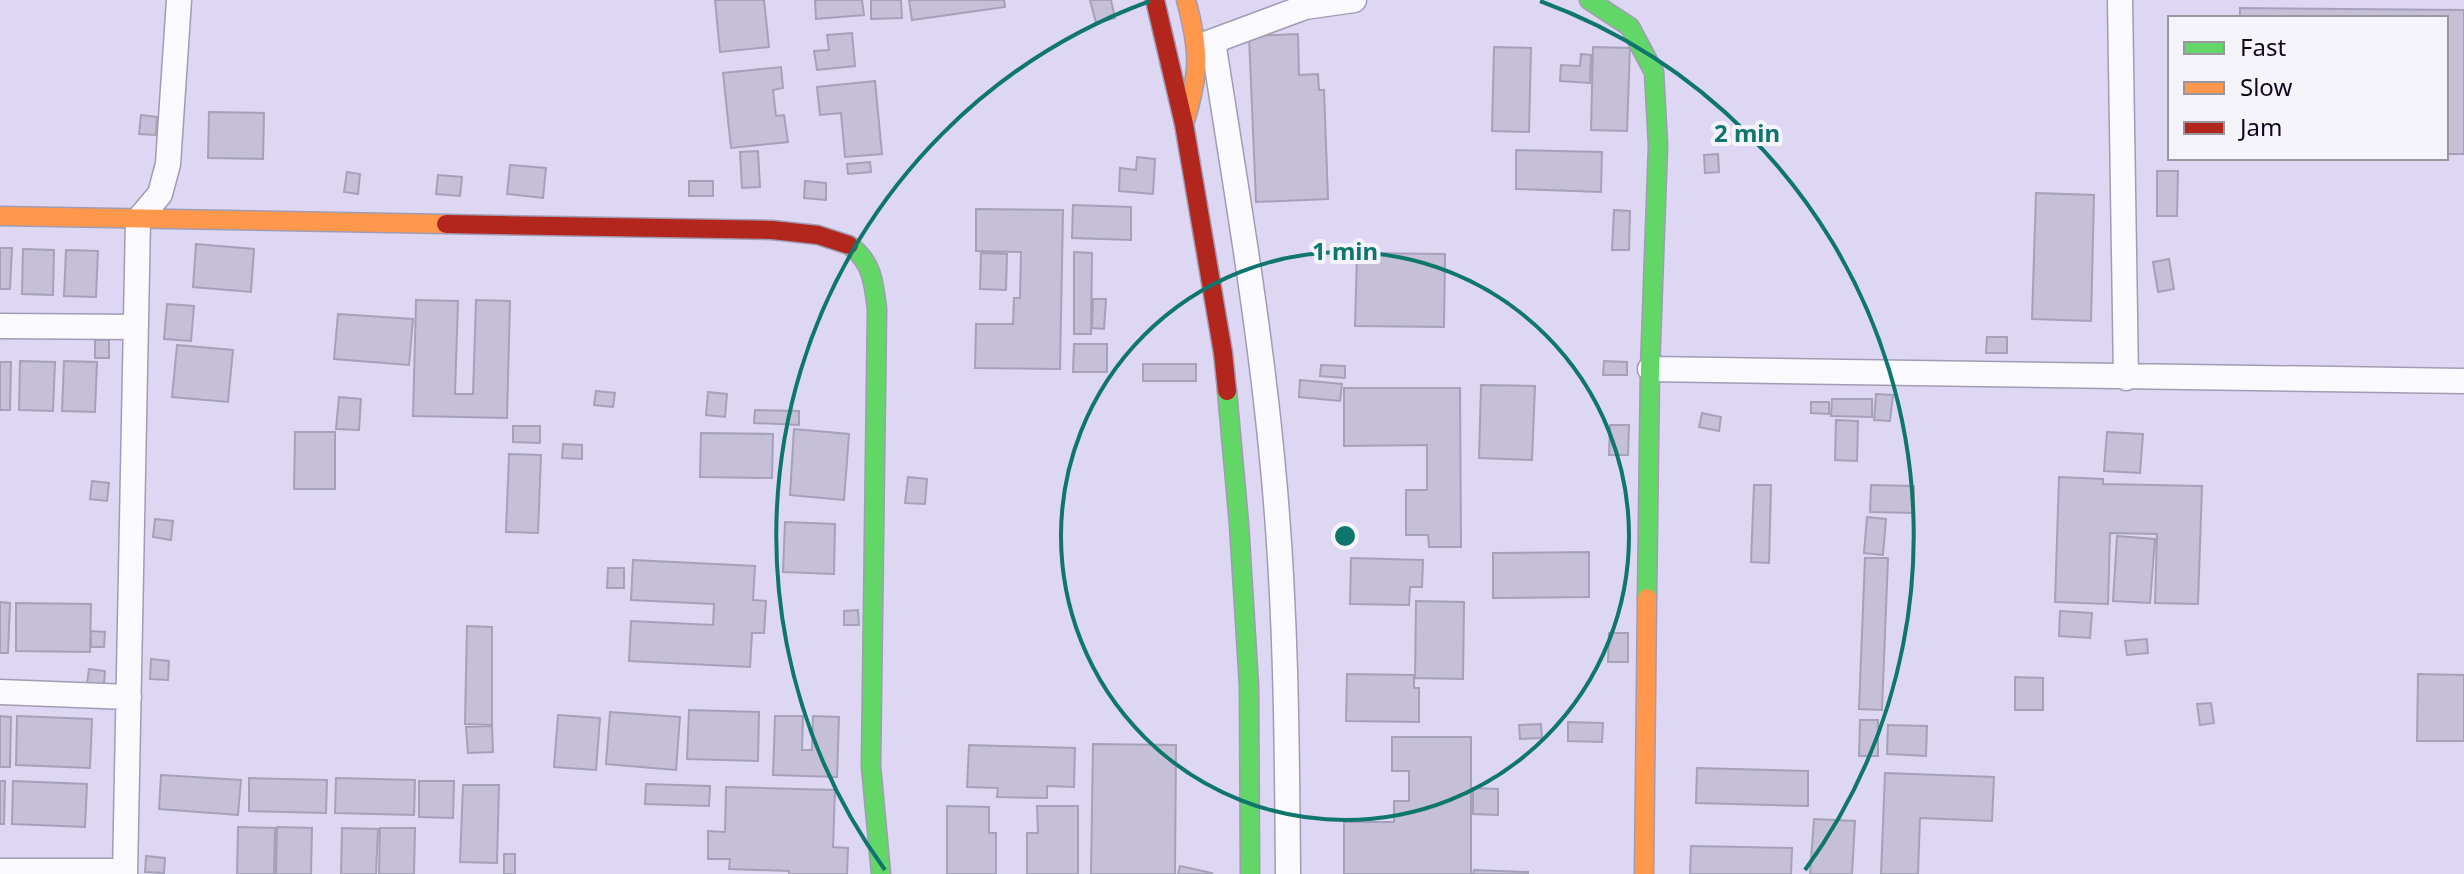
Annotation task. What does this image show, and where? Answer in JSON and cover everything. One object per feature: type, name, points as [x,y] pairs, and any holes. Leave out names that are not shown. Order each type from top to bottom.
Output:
[{"type":"street","points":[[0,871],[125,872],[138,220],[160,194],[168,164],[179,0]]},
{"type":"street","points":[[1155,0],[1184,124],[1223,353],[1239,524],[1249,686],[1250,874]]},
{"type":"street","points":[[1186,0],[1206,44],[1273,467],[1287,710],[1288,874]]},
{"type":"street","points":[[1167,55],[1206,44],[1305,7],[1354,0]]},
{"type":"street","points":[[1589,0],[1630,27],[1654,72],[1658,145],[1650,369],[1644,874]]},
{"type":"street","points":[[2120,0],[2126,378]]},
{"type":"street","points":[[1184,124],[1206,44]]},
{"type":"street","points":[[0,216],[772,230],[823,235],[856,248],[872,275],[877,309],[871,766],[881,874]]},
{"type":"street","points":[[0,326],[136,327]]},
{"type":"street","points":[[1650,369],[2464,381]]},
{"type":"street","points":[[0,692],[129,697]]},
{"type":"building","points":[[715,0],[764,0],[769,47],[720,52]]},
{"type":"building","points":[[815,0],[862,0],[864,15],[816,19]]},
{"type":"building","points":[[871,0],[901,0],[902,18],[871,19]]},
{"type":"building","points":[[909,0],[1004,0],[1005,7],[912,20]]},
{"type":"building","points":[[1090,0],[1111,0],[1115,18],[1096,23]]},
{"type":"building","points":[[2240,8],[2464,10],[2464,154],[2448,154],[2448,16],[2240,16]]},
{"type":"building","points":[[852,33],[855,66],[817,70],[814,51],[829,50],[827,35]]},
{"type":"building","points":[[1298,34],[1299,75],[1318,74],[1319,90],[1324,90],[1328,199],[1256,202],[1249,36]]},
{"type":"building","points":[[1494,47],[1531,48],[1529,132],[1492,131]]},
{"type":"building","points":[[1593,47],[1630,48],[1627,131],[1591,130]]},
{"type":"building","points":[[1581,54],[1591,55],[1590,83],[1560,81],[1561,65],[1580,66]]},
{"type":"building","points":[[781,67],[783,88],[773,90],[776,116],[784,115],[788,142],[731,148],[723,73]]},
{"type":"building","points":[[875,81],[882,154],[845,157],[841,113],[820,115],[817,87]]},
{"type":"building","points":[[209,112],[264,113],[263,159],[208,158]]},
{"type":"building","points":[[141,115],[157,117],[156,135],[139,134]]},
{"type":"building","points":[[1516,150],[1602,152],[1601,192],[1516,189]]},
{"type":"building","points":[[758,151],[760,187],[742,188],[740,152]]},
{"type":"building","points":[[1718,154],[1719,172],[1705,173],[1704,155]]},
{"type":"building","points":[[1137,157],[1155,159],[1153,194],[1119,191],[1120,168],[1136,170]]},
{"type":"building","points":[[870,162],[871,172],[848,174],[847,164]]},
{"type":"building","points":[[510,165],[546,168],[543,198],[507,194]]},
{"type":"building","points":[[2157,171],[2178,171],[2177,216],[2157,216]]},
{"type":"building","points":[[347,172],[360,174],[358,194],[344,192]]},
{"type":"building","points":[[438,175],[462,177],[460,196],[436,194]]},
{"type":"building","points":[[689,181],[713,181],[713,196],[689,196]]},
{"type":"building","points":[[805,181],[826,183],[826,200],[804,198]]},
{"type":"building","points":[[2036,193],[2094,195],[2091,321],[2032,319]]},
{"type":"building","points":[[1073,205],[1131,207],[1131,240],[1072,238]]},
{"type":"building","points":[[976,209],[1063,210],[1060,369],[975,368],[976,324],[1013,324],[1014,298],[1020,298],[1021,252],[976,251]]},
{"type":"building","points":[[1614,210],[1630,211],[1629,250],[1612,250]]},
{"type":"building","points":[[196,244],[254,249],[251,292],[193,287]]},
{"type":"building","points":[[0,248],[12,248],[10,289],[0,289]]},
{"type":"building","points":[[23,249],[54,250],[53,295],[22,294]]},
{"type":"building","points":[[66,250],[98,251],[96,297],[64,296]]},
{"type":"building","points":[[1074,252],[1092,253],[1091,334],[1074,334]]},
{"type":"building","points":[[981,253],[1007,254],[1006,290],[980,289]]},
{"type":"building","points":[[1357,253],[1445,254],[1444,327],[1355,326]]},
{"type":"building","points":[[2169,259],[2174,289],[2158,292],[2153,262]]},
{"type":"building","points":[[1093,299],[1106,299],[1104,329],[1092,328]]},
{"type":"building","points":[[416,300],[458,301],[455,394],[473,394],[476,300],[510,301],[507,418],[413,416]]},
{"type":"building","points":[[167,304],[194,306],[191,341],[164,339]]},
{"type":"building","points":[[338,314],[413,319],[409,365],[334,359]]},
{"type":"building","points":[[1987,337],[2007,337],[2007,353],[1986,353]]},
{"type":"building","points":[[95,340],[109,340],[109,358],[95,358]]},
{"type":"building","points":[[1074,344],[1107,344],[1107,372],[1073,372]]},
{"type":"building","points":[[177,345],[233,350],[228,402],[172,397]]},
{"type":"building","points":[[20,361],[55,362],[53,411],[19,410]]},
{"type":"building","points":[[64,361],[97,362],[95,412],[62,411]]},
{"type":"building","points":[[1604,361],[1627,362],[1627,375],[1603,375]]},
{"type":"building","points":[[0,362],[11,362],[10,410],[0,410]]},
{"type":"building","points":[[1143,364],[1196,364],[1196,381],[1143,381]]},
{"type":"building","points":[[1321,365],[1345,366],[1345,378],[1320,376]]},
{"type":"building","points":[[1300,380],[1342,384],[1340,401],[1299,397]]},
{"type":"building","points":[[1481,385],[1535,386],[1532,460],[1479,458]]},
{"type":"building","points":[[1344,388],[1460,388],[1461,547],[1429,547],[1428,535],[1406,535],[1406,490],[1427,490],[1427,445],[1344,446]]},
{"type":"building","points":[[596,391],[615,393],[613,407],[594,405]]},
{"type":"building","points":[[708,392],[727,394],[725,417],[706,415]]},
{"type":"building","points":[[1876,394],[1893,395],[1890,421],[1874,420]]},
{"type":"building","points":[[339,397],[361,399],[359,430],[336,429]]},
{"type":"building","points":[[1832,399],[1872,399],[1872,417],[1831,416]]},
{"type":"building","points":[[1811,402],[1829,402],[1829,414],[1811,413]]},
{"type":"building","points":[[755,410],[799,411],[799,425],[754,423]]},
{"type":"building","points":[[1702,413],[1721,417],[1719,431],[1699,427]]},
{"type":"building","points":[[1836,420],[1858,421],[1857,461],[1835,460]]},
{"type":"building","points":[[1610,425],[1629,425],[1628,455],[1609,455]]},
{"type":"building","points":[[513,426],[540,426],[540,443],[513,442]]},
{"type":"building","points":[[794,429],[849,434],[844,500],[790,495]]},
{"type":"building","points":[[295,432],[335,432],[335,489],[294,489]]},
{"type":"building","points":[[2107,432],[2143,434],[2140,473],[2104,471]]},
{"type":"building","points":[[701,433],[773,434],[772,478],[700,477]]},
{"type":"building","points":[[563,444],[582,445],[582,459],[562,458]]},
{"type":"building","points":[[509,454],[541,455],[538,533],[506,532]]},
{"type":"building","points":[[908,477],[927,479],[925,504],[905,503]]},
{"type":"building","points":[[2059,477],[2103,479],[2103,484],[2202,486],[2198,604],[2155,603],[2157,534],[2110,533],[2108,604],[2055,602]]},
{"type":"building","points":[[92,481],[109,483],[107,501],[90,499]]},
{"type":"building","points":[[1754,485],[1771,485],[1769,563],[1751,562]]},
{"type":"building","points":[[1871,485],[1914,486],[1914,513],[1870,512]]},
{"type":"building","points":[[1867,517],[1886,519],[1883,555],[1864,553]]},
{"type":"building","points":[[155,519],[173,521],[171,540],[153,537]]},
{"type":"building","points":[[785,522],[835,524],[834,574],[783,572]]},
{"type":"building","points":[[2117,536],[2155,539],[2150,603],[2113,601]]},
{"type":"building","points":[[1589,552],[1589,597],[1493,598],[1493,553]]},
{"type":"building","points":[[1351,558],[1423,560],[1422,587],[1410,587],[1409,605],[1350,604]]},
{"type":"building","points":[[1865,558],[1888,558],[1882,710],[1859,709]]},
{"type":"building","points":[[633,560],[755,566],[753,600],[766,601],[764,633],[752,633],[750,667],[629,661],[631,621],[713,625],[714,604],[631,600]]},
{"type":"building","points":[[608,568],[624,568],[624,588],[607,588]]},
{"type":"building","points":[[1416,601],[1464,602],[1463,679],[1415,678]]},
{"type":"building","points":[[0,602],[10,603],[8,653],[0,653]]},
{"type":"building","points":[[16,603],[91,604],[90,652],[16,651]]},
{"type":"building","points":[[858,610],[859,625],[844,625],[844,611]]},
{"type":"building","points":[[2060,611],[2092,613],[2090,638],[2059,636]]},
{"type":"building","points":[[467,626],[492,627],[492,725],[465,724]]},
{"type":"building","points":[[91,631],[105,632],[104,647],[91,647]]},
{"type":"building","points":[[1609,633],[1628,633],[1628,662],[1608,662]]},
{"type":"building","points":[[2147,639],[2148,653],[2127,655],[2125,641]]},
{"type":"building","points":[[151,659],[169,661],[168,680],[150,679]]},
{"type":"building","points":[[89,669],[105,671],[104,685],[87,684]]},
{"type":"building","points":[[1347,674],[1414,675],[1414,688],[1419,688],[1419,722],[1346,721]]},
{"type":"building","points":[[2418,674],[2464,675],[2464,741],[2417,741]]},
{"type":"building","points":[[2015,677],[2043,678],[2043,710],[2015,710]]},
{"type":"building","points":[[2211,703],[2214,723],[2200,725],[2197,704]]},
{"type":"building","points":[[689,710],[759,712],[758,761],[687,759]]},
{"type":"building","points":[[610,712],[680,717],[676,770],[606,764]]},
{"type":"building","points":[[558,715],[600,718],[596,770],[554,767]]},
{"type":"building","points":[[0,716],[11,717],[10,767],[0,767]]},
{"type":"building","points":[[17,716],[92,719],[90,768],[16,765]]},
{"type":"building","points":[[775,716],[803,716],[802,750],[812,750],[813,716],[839,717],[837,777],[773,775]]},
{"type":"building","points":[[1860,720],[1878,720],[1878,756],[1859,756]]},
{"type":"building","points":[[1568,722],[1603,723],[1602,742],[1568,741]]},
{"type":"building","points":[[1541,724],[1542,738],[1520,739],[1519,725]]},
{"type":"building","points":[[1888,725],[1927,726],[1926,756],[1887,754]]},
{"type":"building","points":[[492,726],[493,752],[468,753],[466,727]]},
{"type":"building","points":[[1392,737],[1471,737],[1471,874],[1344,874],[1344,822],[1394,822],[1394,801],[1409,801],[1409,771],[1392,771]]},
{"type":"building","points":[[1093,744],[1176,745],[1175,874],[1091,874]]},
{"type":"building","points":[[969,745],[1075,748],[1074,787],[1047,786],[1047,798],[997,797],[998,788],[967,787]]},
{"type":"building","points":[[1697,768],[1808,771],[1808,806],[1696,803]]},
{"type":"building","points":[[1885,773],[1994,777],[1992,821],[1920,818],[1918,874],[1881,874]]},
{"type":"building","points":[[161,775],[241,780],[238,815],[159,809]]},
{"type":"building","points":[[249,778],[327,780],[326,813],[249,811]]},
{"type":"building","points":[[336,778],[415,780],[414,815],[335,813]]},
{"type":"building","points":[[0,781],[5,781],[4,824],[0,824]]},
{"type":"building","points":[[13,781],[87,784],[85,827],[12,824]]},
{"type":"building","points":[[419,781],[454,781],[453,818],[419,817]]},
{"type":"building","points":[[646,784],[710,786],[709,806],[645,804]]},
{"type":"building","points":[[463,785],[499,785],[497,863],[460,862]]},
{"type":"building","points":[[726,787],[835,790],[833,847],[848,848],[847,874],[789,874],[789,871],[729,869],[730,859],[708,859],[708,831],[725,832]]},
{"type":"building","points":[[1473,788],[1498,789],[1498,815],[1473,814]]},
{"type":"building","points":[[947,806],[989,807],[989,833],[996,833],[996,874],[947,874]]},
{"type":"building","points":[[1037,806],[1078,806],[1078,874],[1027,874],[1027,833],[1038,833]]},
{"type":"building","points":[[1814,819],[1855,821],[1852,874],[1810,874]]},
{"type":"building","points":[[238,827],[275,828],[274,874],[237,874]]},
{"type":"building","points":[[277,827],[312,828],[311,874],[276,874]]},
{"type":"building","points":[[342,828],[378,829],[376,874],[341,874]]},
{"type":"building","points":[[380,828],[415,828],[414,874],[379,874]]},
{"type":"building","points":[[1691,846],[1792,848],[1791,874],[1690,874]]},
{"type":"building","points":[[504,854],[515,854],[515,874],[504,874]]},
{"type":"building","points":[[146,856],[165,858],[164,873],[145,872]]},
{"type":"building","points":[[1180,866],[1212,873],[1178,874]]},
{"type":"building","points":[[1474,870],[1528,872],[1528,874],[1473,874]]},
{"type":"traffic: fast","points":[[1589,0],[1630,27],[1654,72],[1658,145],[1650,369],[1647,598]]},
{"type":"traffic: fast","points":[[849,245],[867,265],[877,309],[871,766],[881,874]]},
{"type":"traffic: fast","points":[[1227,391],[1249,686],[1250,874]]},
{"type":"traffic: slow","points":[[1184,124],[1196,62],[1194,34],[1186,0]]},
{"type":"traffic: slow","points":[[0,216],[446,224]]},
{"type":"traffic: slow","points":[[1644,874],[1647,598]]},
{"type":"traffic: jam","points":[[1155,0],[1184,124],[1227,391]]},
{"type":"traffic: jam","points":[[446,224],[772,230],[818,235],[849,245]]}]
